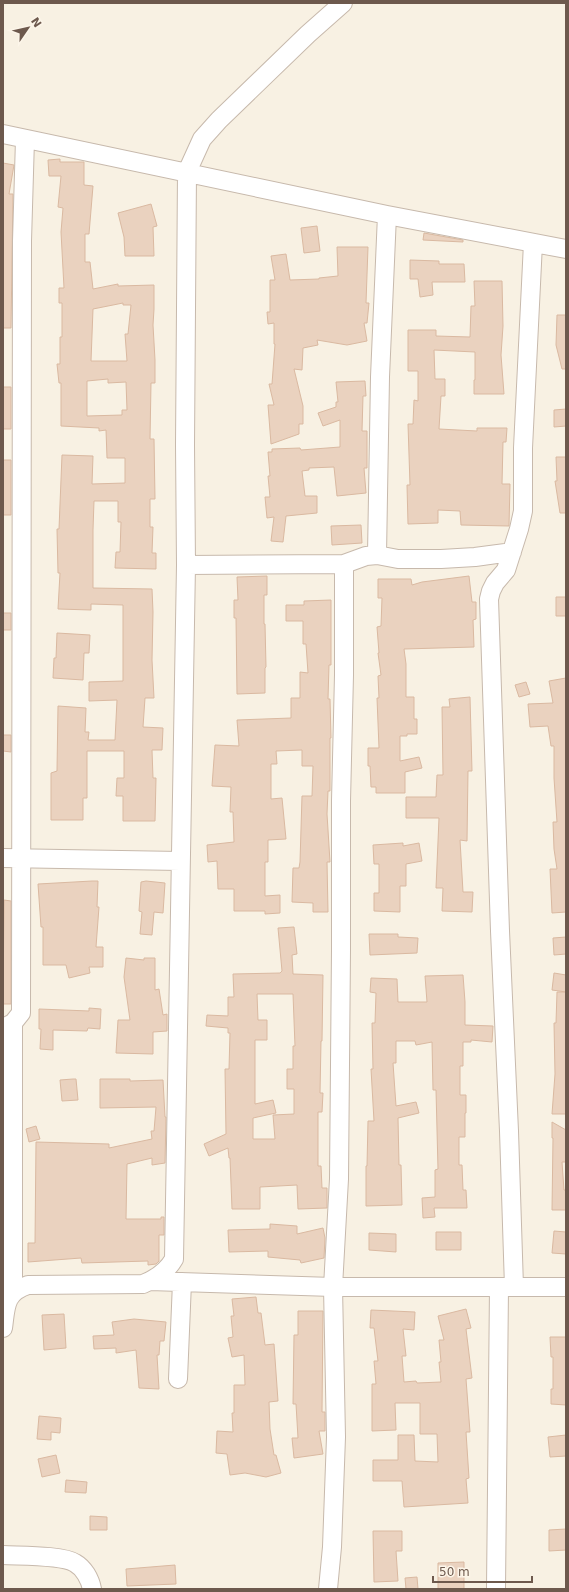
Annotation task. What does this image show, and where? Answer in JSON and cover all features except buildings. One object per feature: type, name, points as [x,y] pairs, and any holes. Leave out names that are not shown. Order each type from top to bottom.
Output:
[{"type":"street","points":[[150,1281],[166,1270],[174,1259],[186,565],[185,445],[187,172],[202,139],[219,120],[308,34],[343,3]]},
{"type":"street","points":[[3,134],[387,215],[566,249]]},
{"type":"street","points":[[3,1328],[6,1307],[13,1292],[8,1025],[21,1013],[22,256],[25,139]]},
{"type":"street","points":[[377,555],[380,369],[387,215]]},
{"type":"street","points":[[496,1589],[506,1287],[509,1131],[500,931],[490,599],[494,583],[506,570],[523,511],[524,425],[533,243]]},
{"type":"street","points":[[186,565],[344,564],[366,556],[377,555],[398,559],[441,559],[475,557],[512,552]]},
{"type":"street","points":[[328,1589],[332,1547],[336,1437],[332,1287],[339,1179],[344,564]]},
{"type":"street","points":[[3,858],[180,861]]},
{"type":"street","points":[[13,1292],[28,1285],[136,1284],[150,1281],[332,1287],[566,1287]]},
{"type":"street","points":[[178,1379],[182,1282]]},
{"type":"street","points":[[3,1555],[64,1559],[74,1562],[82,1568],[92,1589]]}]
